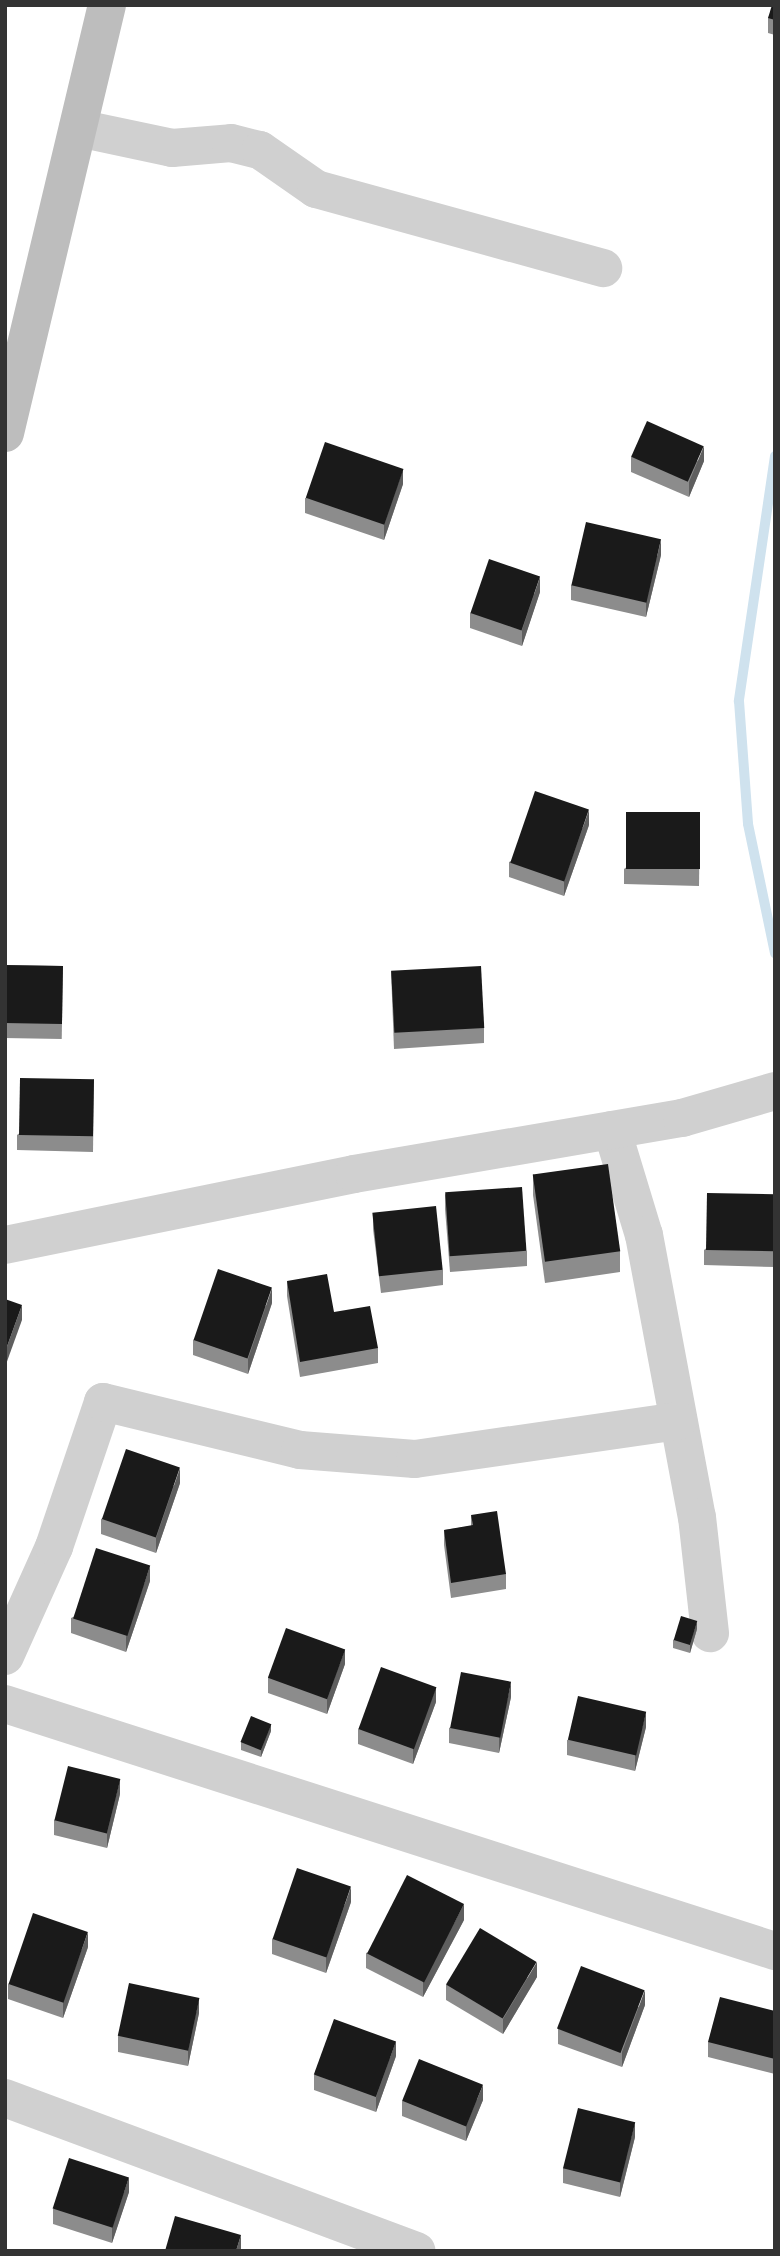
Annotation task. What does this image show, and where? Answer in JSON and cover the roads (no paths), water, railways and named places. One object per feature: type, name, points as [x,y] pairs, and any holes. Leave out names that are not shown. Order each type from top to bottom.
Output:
[{"type":"main road","points":[[5,433],[107,5]]},
{"type":"street","points":[[78,128],[173,148],[231,144],[260,150],[316,190],[603,268]]},
{"type":"street","points":[[5,1245],[612,1130],[775,1091]]},
{"type":"street","points":[[612,1130],[644,1235],[678,1421],[710,1633]]},
{"type":"street","points":[[5,1656],[54,1547],[103,1402],[300,1450],[415,1459],[678,1421]]},
{"type":"street","points":[[5,1704],[775,1951]]},
{"type":"street","points":[[5,2098],[417,2251]]},
{"type":"waterway","points":[[775,456],[739,701],[748,824],[775,953]]}]
